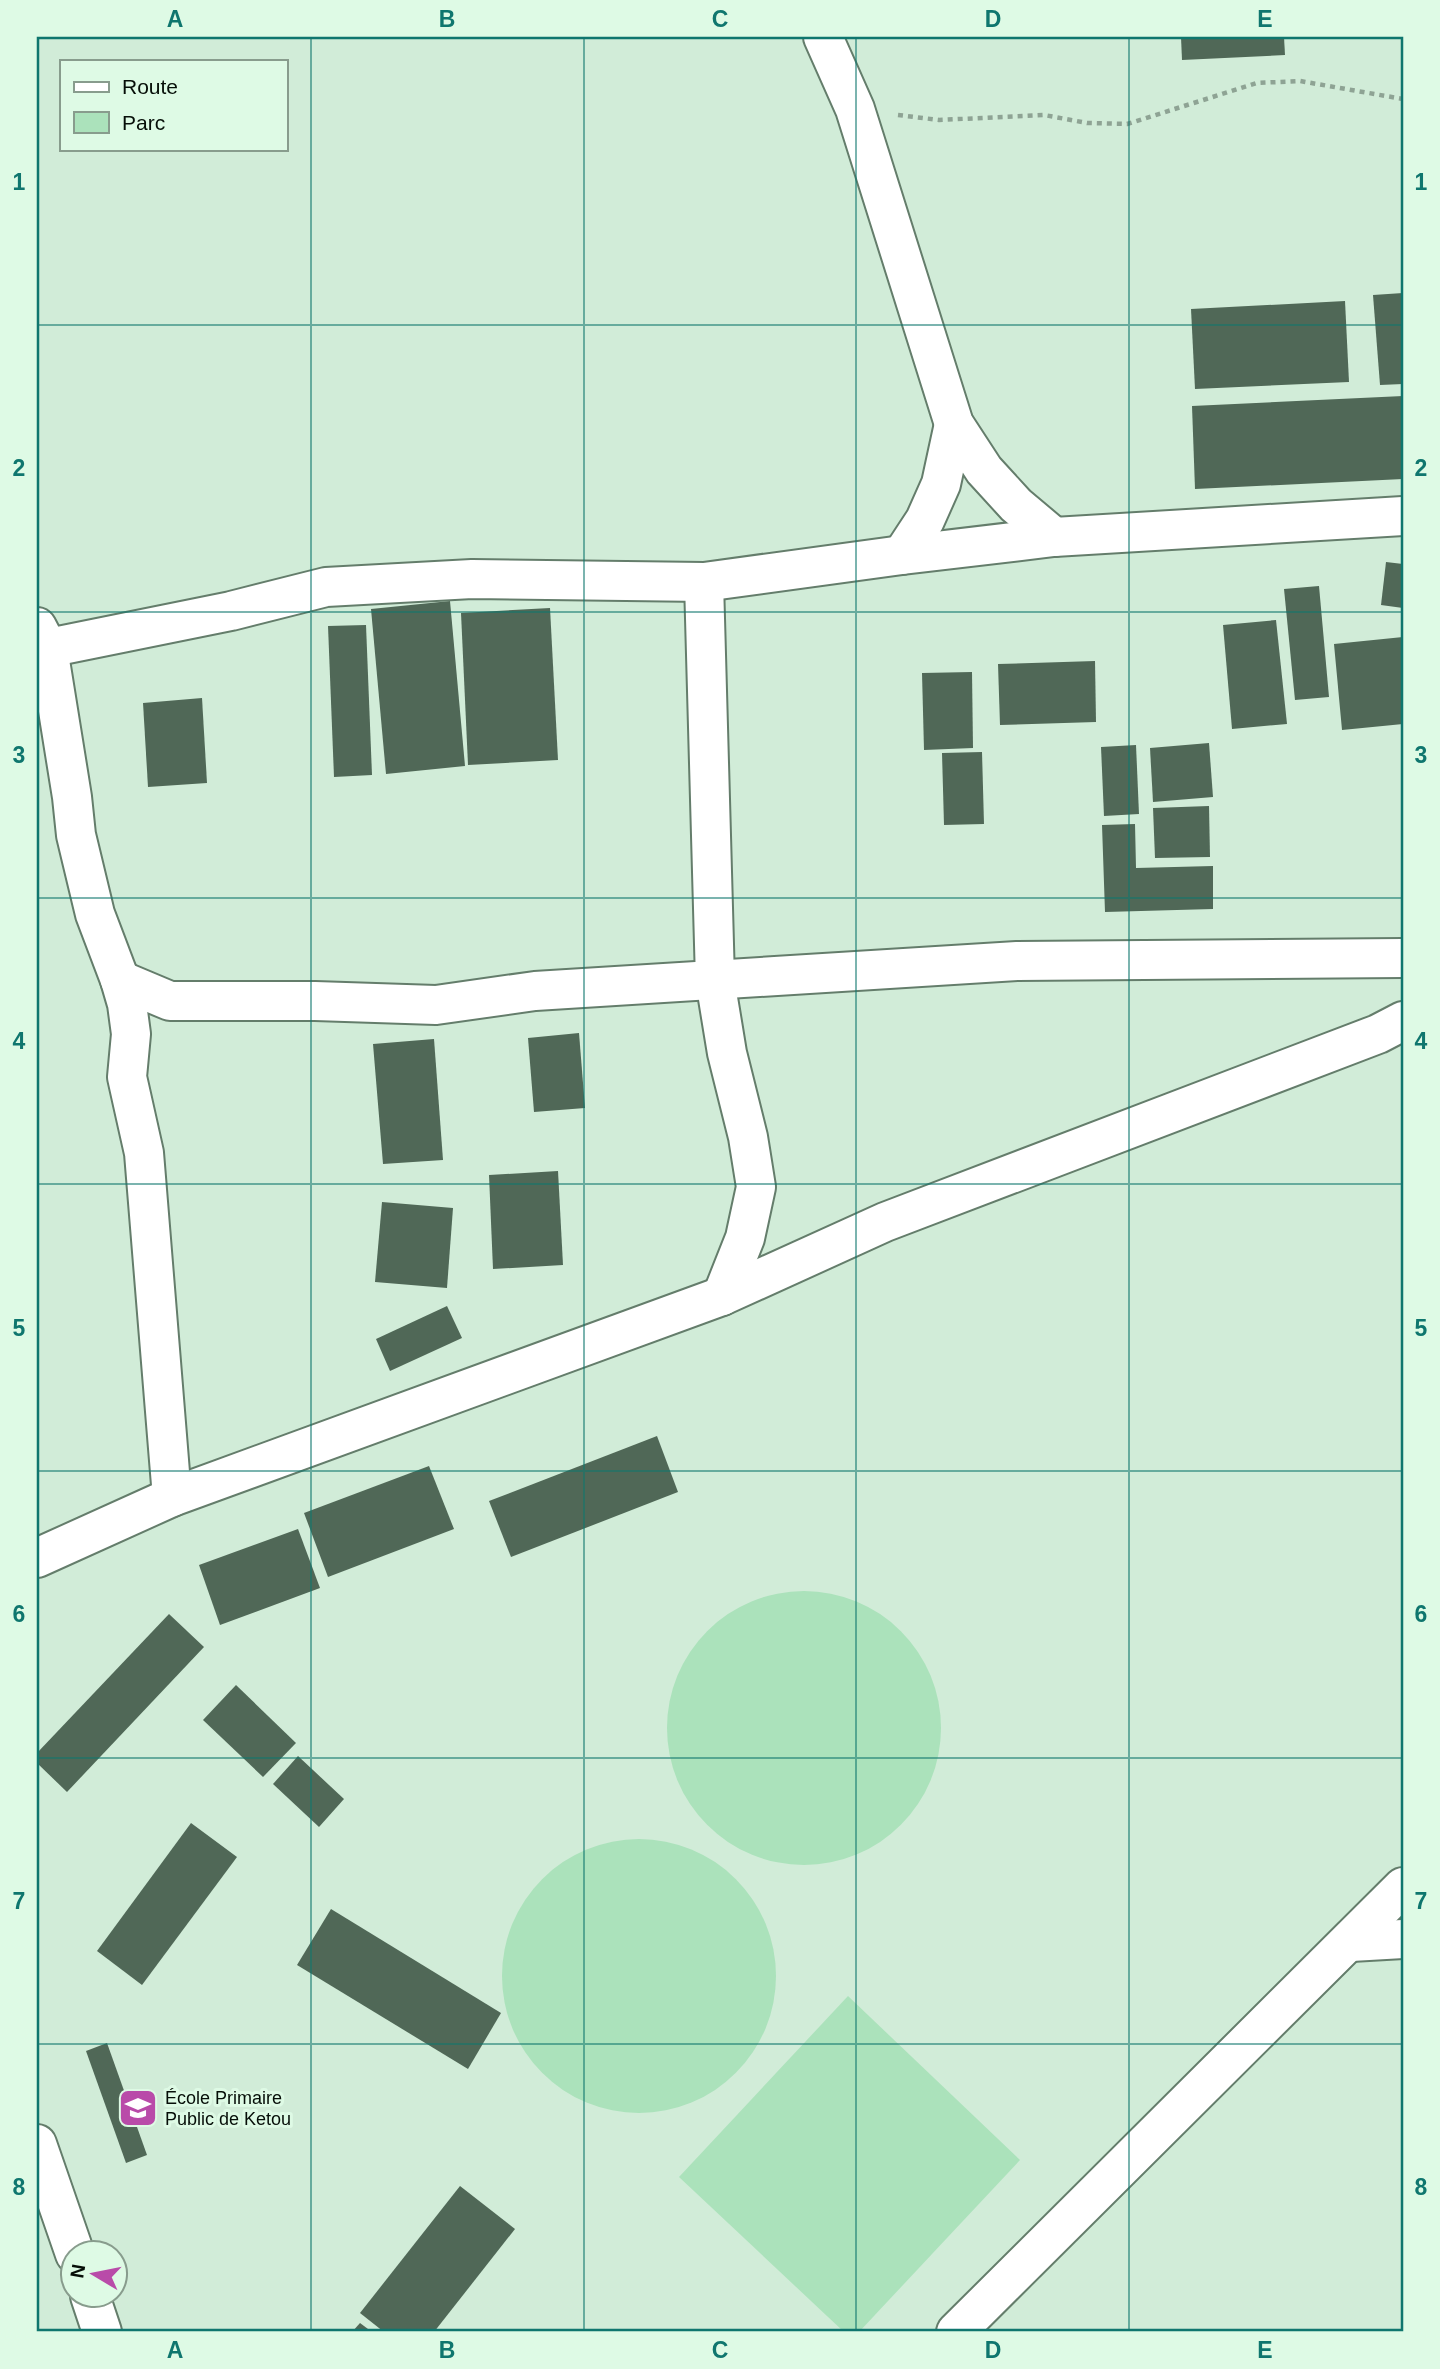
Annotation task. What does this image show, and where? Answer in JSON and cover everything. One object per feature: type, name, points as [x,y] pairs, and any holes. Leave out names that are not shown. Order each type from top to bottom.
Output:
[{"type":"street","points":[[823,37],[855,109],[954,424],[984,470],[1016,505],[1054,537]]},
{"type":"street","points":[[902,555],[925,520],[940,484],[954,424]]},
{"type":"street","points":[[172,1497],[144,1153],[127,1077],[131,1034],[127,1004],[95,914],[76,835],[72,797],[42,637],[231,611],[326,587],[472,579],[704,582],[1054,537],[1403,516]]},
{"type":"street","points":[[704,582],[715,980],[727,1053],[748,1137],[756,1187],[745,1238],[722,1296]]},
{"type":"street","points":[[120,980],[170,1001],[315,1001],[436,1005],[536,991],[1017,961],[1403,958]]},
{"type":"street","points":[[131,1034],[170,1001]]},
{"type":"street","points":[[37,1558],[172,1497],[722,1296],[885,1222],[1365,1039],[1403,1021]]},
{"type":"street","points":[[956,2332],[1351,1942],[1403,1887]]},
{"type":"street","points":[[1351,1942],[1403,1939]]},
{"type":"street","points":[[37,2144],[70,2240]]},
{"type":"street","points":[[95,2310],[103,2332]]},
{"type":"path","points":[[855,109],[939,120],[1044,115],[1087,123],[1127,124],[1256,83],[1300,81],[1403,99]]},
{"type":"green space","points":[[804,1591],[844,1597],[869,1607],[901,1631],[925,1663],[935,1688],[941,1728],[935,1768],[925,1793],[901,1825],[869,1849],[844,1859],[804,1865],[764,1859],[739,1849],[707,1825],[683,1793],[673,1768],[667,1728],[673,1688],[683,1663],[707,1631],[739,1607],[764,1597]]},
{"type":"green space","points":[[639,1839],[666,1842],[691,1849],[715,1862],[736,1879],[753,1900],[766,1924],[773,1949],[776,1976],[773,2003],[766,2028],[753,2052],[736,2073],[715,2090],[691,2103],[666,2110],[639,2113],[612,2110],[587,2103],[563,2090],[542,2073],[525,2052],[512,2028],[505,2003],[502,1976],[505,1949],[512,1924],[525,1900],[542,1879],[563,1862],[587,1849],[612,1842]]},
{"type":"green space","points":[[848,1996],[1020,2160],[859,2332],[844,2332],[679,2177]]},
{"type":"building","points":[[1181,37],[1284,37],[1285,55],[1182,60]]},
{"type":"building","points":[[1403,293],[1403,384],[1380,385],[1373,295]]},
{"type":"building","points":[[1345,301],[1349,382],[1195,389],[1191,309]]},
{"type":"building","points":[[1403,396],[1403,479],[1195,489],[1192,406]]},
{"type":"building","points":[[1386,562],[1403,564],[1403,608],[1381,605]]},
{"type":"building","points":[[1319,586],[1329,697],[1295,700],[1284,589]]},
{"type":"building","points":[[450,601],[465,766],[386,774],[371,609]]},
{"type":"building","points":[[550,608],[558,760],[468,765],[461,613]]},
{"type":"building","points":[[1276,620],[1287,724],[1232,729],[1223,625]]},
{"type":"building","points":[[366,625],[372,775],[334,777],[328,626]]},
{"type":"building","points":[[1403,637],[1403,724],[1342,730],[1334,644]]},
{"type":"building","points":[[1095,661],[1096,722],[1000,725],[998,664]]},
{"type":"building","points":[[972,672],[973,748],[924,750],[922,673]]},
{"type":"building","points":[[202,698],[207,783],[148,787],[143,703]]},
{"type":"building","points":[[1209,743],[1213,797],[1153,802],[1150,748]]},
{"type":"building","points":[[1136,745],[1139,814],[1104,816],[1101,747]]},
{"type":"building","points":[[982,752],[984,824],[944,825],[942,753]]},
{"type":"building","points":[[1209,806],[1210,857],[1155,858],[1153,808]]},
{"type":"building","points":[[1135,824],[1136,868],[1213,866],[1213,909],[1105,912],[1102,825]]},
{"type":"building","points":[[579,1033],[585,1108],[534,1112],[528,1038]]},
{"type":"building","points":[[434,1039],[443,1160],[383,1164],[373,1044]]},
{"type":"building","points":[[558,1171],[563,1265],[493,1269],[489,1175]]},
{"type":"building","points":[[382,1202],[453,1208],[447,1288],[375,1282]]},
{"type":"building","points":[[447,1306],[462,1338],[390,1371],[376,1339]]},
{"type":"building","points":[[657,1436],[678,1492],[511,1557],[489,1501]]},
{"type":"building","points":[[429,1466],[454,1529],[328,1577],[304,1513]]},
{"type":"building","points":[[298,1529],[320,1588],[220,1625],[199,1565]]},
{"type":"building","points":[[169,1614],[204,1647],[67,1792],[37,1763],[37,1753]]},
{"type":"building","points":[[236,1685],[296,1743],[263,1777],[203,1720]]},
{"type":"building","points":[[298,1756],[344,1799],[319,1827],[273,1784]]},
{"type":"building","points":[[191,1823],[237,1857],[142,1985],[97,1951]]},
{"type":"building","points":[[331,1909],[501,2013],[468,2069],[297,1965]]},
{"type":"building","points":[[107,2043],[147,2155],[126,2163],[86,2051]]},
{"type":"building","points":[[460,2186],[515,2229],[434,2332],[384,2332],[360,2313]]},
{"type":"building","points":[[360,2323],[372,2332],[352,2332]]},
{"type":"place","name":"École Primaire Public de Ketou","points":[[138,2108]]}]
